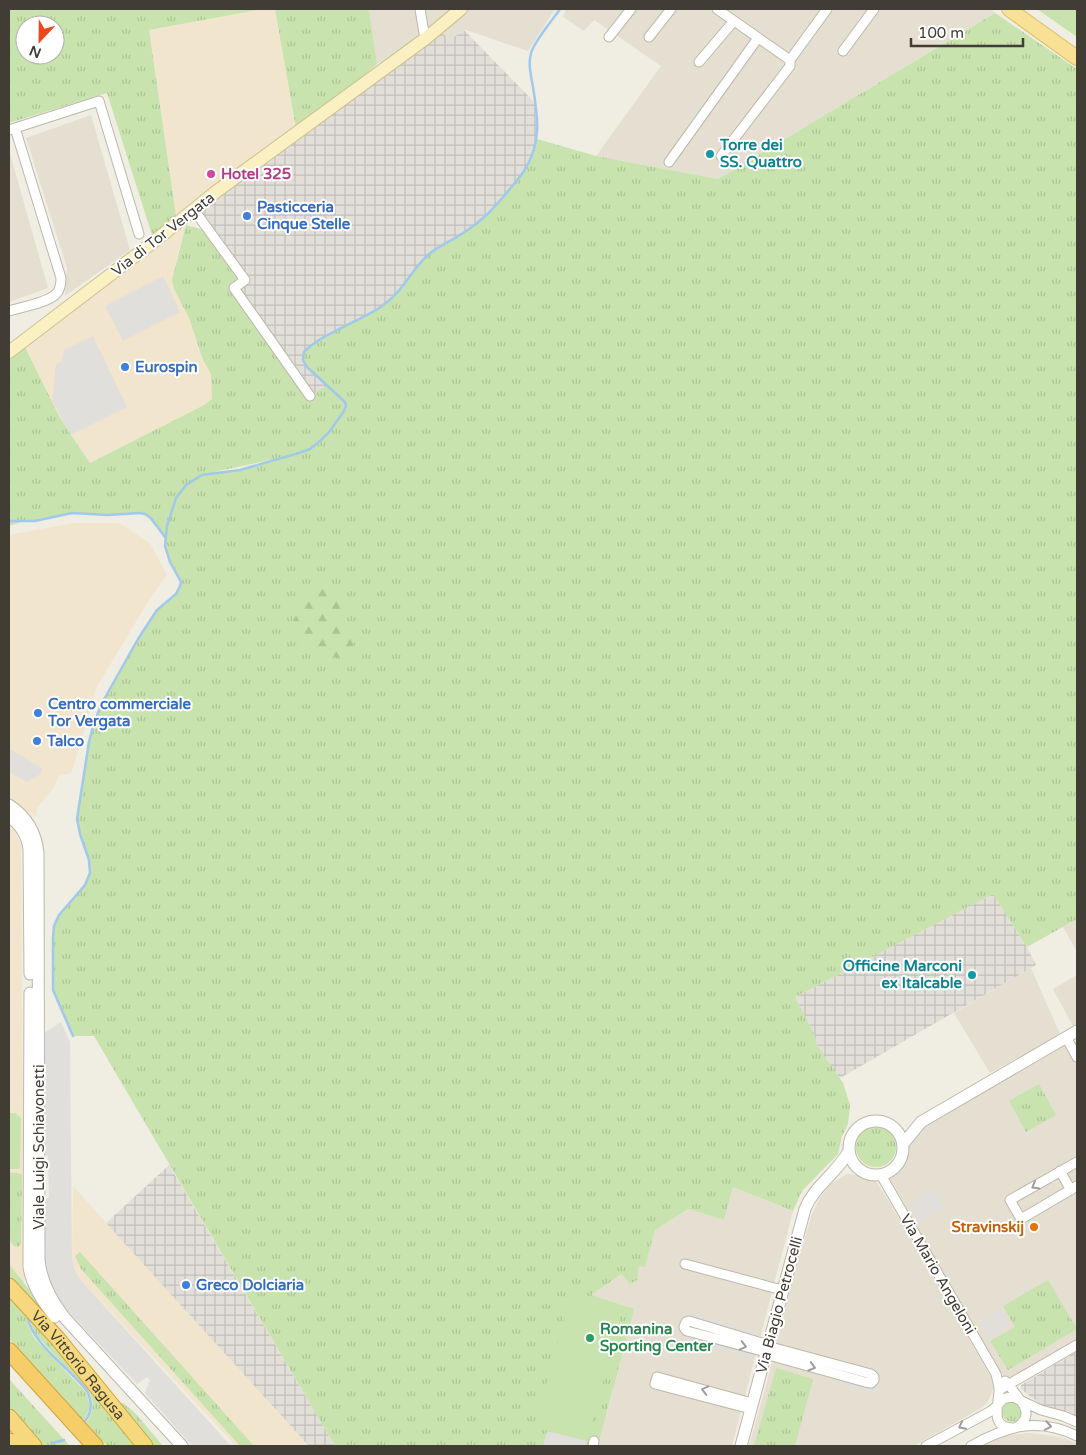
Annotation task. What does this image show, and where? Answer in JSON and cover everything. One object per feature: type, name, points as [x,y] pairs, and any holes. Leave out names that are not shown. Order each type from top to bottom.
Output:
[{"type":"highway","name":"Via Vittorio Ragusa","points":[[9,1286],[58,1339],[145,1446]]},
{"type":"highway","points":[[9,1351],[95,1446]]},
{"type":"highway","points":[[9,1367],[81,1446]]},
{"type":"highway","points":[[9,1417],[34,1446]]},
{"type":"highway","points":[[9,1441],[27,1446]]},
{"type":"main road","name":"Via di Tor Vergata","points":[[9,352],[217,192],[462,9]]},
{"type":"main road","points":[[1008,9],[1077,58]]},
{"type":"main road","points":[[1024,9],[1077,47]]},
{"type":"street","points":[[420,9],[424,39]]},
{"type":"street","points":[[609,37],[631,9]]},
{"type":"street","points":[[649,37],[670,9]]},
{"type":"street","points":[[716,9],[790,60]]},
{"type":"street","points":[[721,156],[790,66],[790,60],[827,9]]},
{"type":"street","points":[[843,51],[874,9]]},
{"type":"street","points":[[700,62],[733,22]]},
{"type":"street","points":[[669,162],[758,38]]},
{"type":"street","points":[[9,311],[46,300],[56,294],[61,278],[12,129],[98,101],[139,234]]},
{"type":"street","points":[[194,210],[245,280],[234,288],[310,396]]},
{"type":"street","name":"Viale Luigi Schiavonetti","points":[[9,805],[28,824],[38,853],[39,1260],[41,1273],[44,1284],[64,1317],[182,1446]]},
{"type":"street","name":"Viale Luigi Schiavonetti","points":[[9,816],[17,822],[24,832],[30,853],[28,1264],[30,1273],[34,1285],[51,1312],[174,1446]]},
{"type":"street","points":[[893,1126],[899,1133],[903,1144],[902,1155],[897,1165],[889,1173],[880,1175],[871,1174],[860,1169],[853,1162],[849,1152],[852,1137],[862,1125],[878,1121],[893,1126],[921,1122],[1077,1031]]},
{"type":"street","points":[[1066,1037],[1077,1057]]},
{"type":"street","points":[[903,1144],[921,1122]]},
{"type":"street","name":"Via Biagio Petrocelli","points":[[741,1446],[806,1206],[817,1189],[834,1173],[849,1152]]},
{"type":"street","points":[[1060,1171],[1074,1188],[1021,1219],[1010,1200],[1060,1171],[1077,1162]]},
{"type":"street","points":[[834,1173],[860,1169]]},
{"type":"street","name":"Via Mario Angeloni","points":[[880,1175],[996,1374],[1009,1385],[1021,1400]]},
{"type":"street","points":[[28,1264],[44,1284]]},
{"type":"street","points":[[684,1264],[782,1290]]},
{"type":"street","points":[[767,1349],[689,1321],[685,1324],[687,1331],[767,1349],[871,1374],[874,1380],[871,1383],[865,1382],[767,1349]]},
{"type":"street","points":[[999,1390],[1077,1345]]},
{"type":"street","name":"Via Mario Angeloni","points":[[996,1374],[999,1390],[998,1406]]},
{"type":"street","points":[[680,1387],[752,1406]]},
{"type":"street","points":[[1077,1422],[1041,1410],[1017,1398],[1009,1397],[1002,1400],[996,1414],[999,1422],[1006,1426],[1045,1425],[1059,1428],[1077,1436]]},
{"type":"street","points":[[971,1446],[1024,1422],[1027,1414],[1026,1407],[1021,1400]]},
{"type":"street","points":[[926,1446],[998,1406]]},
{"type":"shaded area","points":[[263,9],[275,9],[295,125],[176,218],[149,30]]},
{"type":"shaded area","points":[[369,9],[555,9],[528,51],[463,29],[450,41],[440,30],[377,64]]},
{"type":"shaded area","points":[[566,9],[991,9],[995,13],[718,179],[596,156],[661,66],[594,20],[584,31],[563,17]]},
{"type":"shaded area","points":[[463,29],[535,103],[537,139],[528,163],[494,209],[476,225],[433,251],[388,302],[308,348],[328,386],[310,396],[234,288],[196,213],[440,30],[450,41]]},
{"type":"shaded area","points":[[91,115],[130,250],[65,296],[67,268],[26,138]]},
{"type":"shaded area","points":[[9,150],[48,288],[9,302]]},
{"type":"shaded area","points":[[186,225],[176,261],[183,306],[203,360],[211,374],[212,399],[204,405],[90,463],[58,414],[25,347]]},
{"type":"shaded area","points":[[163,276],[180,312],[123,341],[105,306]]},
{"type":"shaded area","points":[[93,336],[127,407],[71,435],[52,401],[56,364],[62,361],[64,350]]},
{"type":"shaded area","points":[[73,523],[119,523],[150,543],[167,575],[149,600],[96,688],[71,773],[59,776],[52,790],[37,808],[36,817],[9,799],[9,535]]},
{"type":"shaded area","points":[[9,749],[42,768],[41,774],[27,782],[9,772]]},
{"type":"shaded area","points":[[9,826],[14,830],[21,845],[24,1284],[9,1266]]},
{"type":"shaded area","points":[[993,894],[1027,947],[1036,965],[840,1078],[816,1043],[814,1034],[795,997]]},
{"type":"shaded area","points":[[1077,919],[1077,952],[1063,927]]},
{"type":"shaded area","points":[[1031,968],[1060,1034],[990,1073],[954,1013]]},
{"type":"shaded area","points":[[1077,975],[1077,1026],[1074,1028],[1053,989]]},
{"type":"shaded area","points":[[61,1022],[70,1042],[72,1258],[75,1270],[80,1279],[231,1446],[192,1446],[145,1393],[150,1380],[147,1377],[137,1384],[64,1307],[49,1284],[43,1259],[43,1201],[49,1197],[48,1156],[43,1152],[44,1033]]},
{"type":"shaded area","points":[[1065,1044],[1077,1065],[1077,1339],[1009,1380],[1000,1373],[972,1326],[890,1178],[905,1158],[910,1141],[927,1122]]},
{"type":"shaded area","points":[[169,1165],[335,1446],[309,1446],[106,1223]]},
{"type":"shaded area","points":[[847,1174],[859,1175],[876,1181],[992,1379],[993,1389],[988,1402],[981,1408],[914,1446],[749,1446],[794,1274],[812,1214],[820,1198],[831,1184]]},
{"type":"shaded area","points":[[73,1186],[309,1446],[236,1446],[80,1279],[72,1258]]},
{"type":"shaded area","points":[[733,1187],[793,1211],[732,1446],[598,1446],[613,1390],[591,1295],[622,1274],[639,1266],[645,1266],[655,1230],[690,1209],[724,1220]]},
{"type":"shaded area","points":[[935,1190],[944,1207],[918,1221],[910,1204]]},
{"type":"shaded area","points":[[1001,1309],[1011,1324],[989,1337],[980,1322]]},
{"type":"shaded area","points":[[686,1313],[753,1331],[756,1338],[689,1319]]},
{"type":"shaded area","points":[[684,1333],[756,1355],[751,1358],[686,1339]]},
{"type":"shaded area","points":[[1077,1351],[1077,1417],[1043,1406],[1021,1389],[1021,1385]]},
{"type":"shaded area","points":[[838,1377],[876,1387],[878,1394],[841,1384]]},
{"type":"shaded area","points":[[547,1431],[587,1441],[586,1446],[543,1446]]},
{"type":"shaded area","points":[[1028,1433],[1065,1438],[1077,1444],[1077,1446],[981,1446],[1003,1436]]},
{"type":"green space","points":[[9,9],[263,9],[149,30],[176,216],[152,235],[107,93],[9,123]]},
{"type":"green space","points":[[275,9],[369,9],[377,64],[296,129]]},
{"type":"green space","points":[[1037,9],[1077,9],[1077,37]]},
{"type":"green space","points":[[995,13],[1077,69],[1077,919],[1027,947],[993,894],[795,997],[814,1034],[816,1043],[843,1083],[850,1105],[848,1124],[842,1136],[838,1154],[802,1191],[793,1211],[733,1187],[724,1220],[689,1209],[655,1230],[645,1267],[639,1266],[637,1280],[630,1284],[622,1274],[591,1295],[634,1309],[598,1446],[335,1446],[94,1036],[73,1036],[56,998],[53,988],[54,926],[59,915],[85,885],[90,873],[89,860],[77,819],[91,731],[106,694],[144,629],[157,610],[176,594],[181,583],[167,554],[165,538],[145,514],[62,514],[39,521],[21,522],[9,526],[9,360],[25,347],[58,414],[90,463],[204,405],[212,399],[211,374],[203,360],[189,318],[174,289],[172,280],[186,225],[204,230],[245,280],[234,287],[310,395],[327,386],[305,365],[302,357],[304,352],[388,302],[429,254],[486,217],[523,172],[531,159],[537,139],[596,156],[718,179]],"holes":[[[293,455],[244,469],[214,472]]]},
{"type":"green space","points":[[327,586],[342,587],[345,594],[341,614],[342,624],[356,640],[350,650],[340,658],[318,654],[298,644],[292,627],[300,602],[312,592]]},
{"type":"green space","points":[[1039,1084],[1056,1115],[1026,1132],[1009,1101]]},
{"type":"green space","points":[[9,1113],[15,1113],[21,1118],[20,1169],[9,1169]]},
{"type":"green space","points":[[880,1127],[887,1130],[893,1136],[896,1147],[895,1155],[887,1164],[880,1167],[872,1167],[865,1164],[857,1155],[856,1143],[859,1136],[868,1128]]},
{"type":"green space","points":[[9,1172],[22,1174],[21,1244],[18,1247],[14,1246],[9,1240]]},
{"type":"green space","points":[[80,1252],[254,1446],[240,1446],[81,1269],[75,1256]]},
{"type":"green space","points":[[9,1264],[43,1307],[45,1316],[9,1279]]},
{"type":"green space","points":[[1048,1280],[1077,1329],[1008,1370],[990,1341],[1015,1327],[1003,1306]]},
{"type":"green space","points":[[572,1291],[623,1306],[587,1441],[534,1427]]},
{"type":"green space","points":[[9,1293],[27,1312],[28,1325],[34,1338],[85,1391],[89,1406],[88,1414],[83,1420],[9,1339]]},
{"type":"green space","points":[[30,1319],[80,1372],[139,1446],[107,1446],[86,1423],[92,1409],[90,1394],[38,1337],[33,1330]]},
{"type":"green space","points":[[776,1368],[813,1379],[795,1446],[754,1446]]},
{"type":"green space","points":[[9,1379],[70,1446],[41,1446],[9,1410]]},
{"type":"green space","points":[[1012,1402],[1019,1405],[1022,1412],[1019,1419],[1012,1422],[1005,1419],[1002,1412],[1005,1405]]},
{"type":"green space","points":[[123,1403],[136,1414],[163,1446],[153,1446],[119,1404]]},
{"type":"waterway","points":[[73,1036],[53,990],[53,938],[54,926],[59,915],[85,885],[90,873],[89,860],[77,819],[89,742],[102,703],[138,639],[157,610],[176,594],[180,586],[181,582],[170,562],[165,546],[167,526],[176,498],[186,485],[202,475],[240,470],[299,453],[310,449],[330,431],[344,411],[345,402],[307,367],[303,360],[304,352],[320,339],[373,312],[389,301],[428,255],[482,219],[522,174],[534,150],[537,130],[530,70],[531,53],[560,9]]},
{"type":"waterway","points":[[9,521],[35,521],[72,513],[107,515],[140,513],[151,518],[165,537]]},
{"type":"waterway","points":[[28,1318],[31,1328],[44,1347],[87,1391],[90,1406],[89,1414],[85,1421]]},
{"type":"waterway","points":[[52,1443],[64,1440]]},
{"type":"place","name":"Torre dei SS. Quattro","points":[[710,154]]},
{"type":"place","name":"Hotel 325","points":[[211,174]]},
{"type":"place","name":"Pasticceria Cinque Stelle","points":[[247,216]]},
{"type":"place","name":"Eurospin","points":[[125,367]]},
{"type":"place","name":"Centro commerciale Tor Vergata","points":[[38,713]]},
{"type":"place","name":"Talco","points":[[37,741]]},
{"type":"place","name":"Officine Marconi ex Italcable","points":[[972,975]]},
{"type":"place","name":"Stravinskij","points":[[1034,1227]]},
{"type":"place","name":"Greco Dolciaria","points":[[186,1285]]},
{"type":"place","name":"Romanina Sporting Center","points":[[590,1338]]}]
